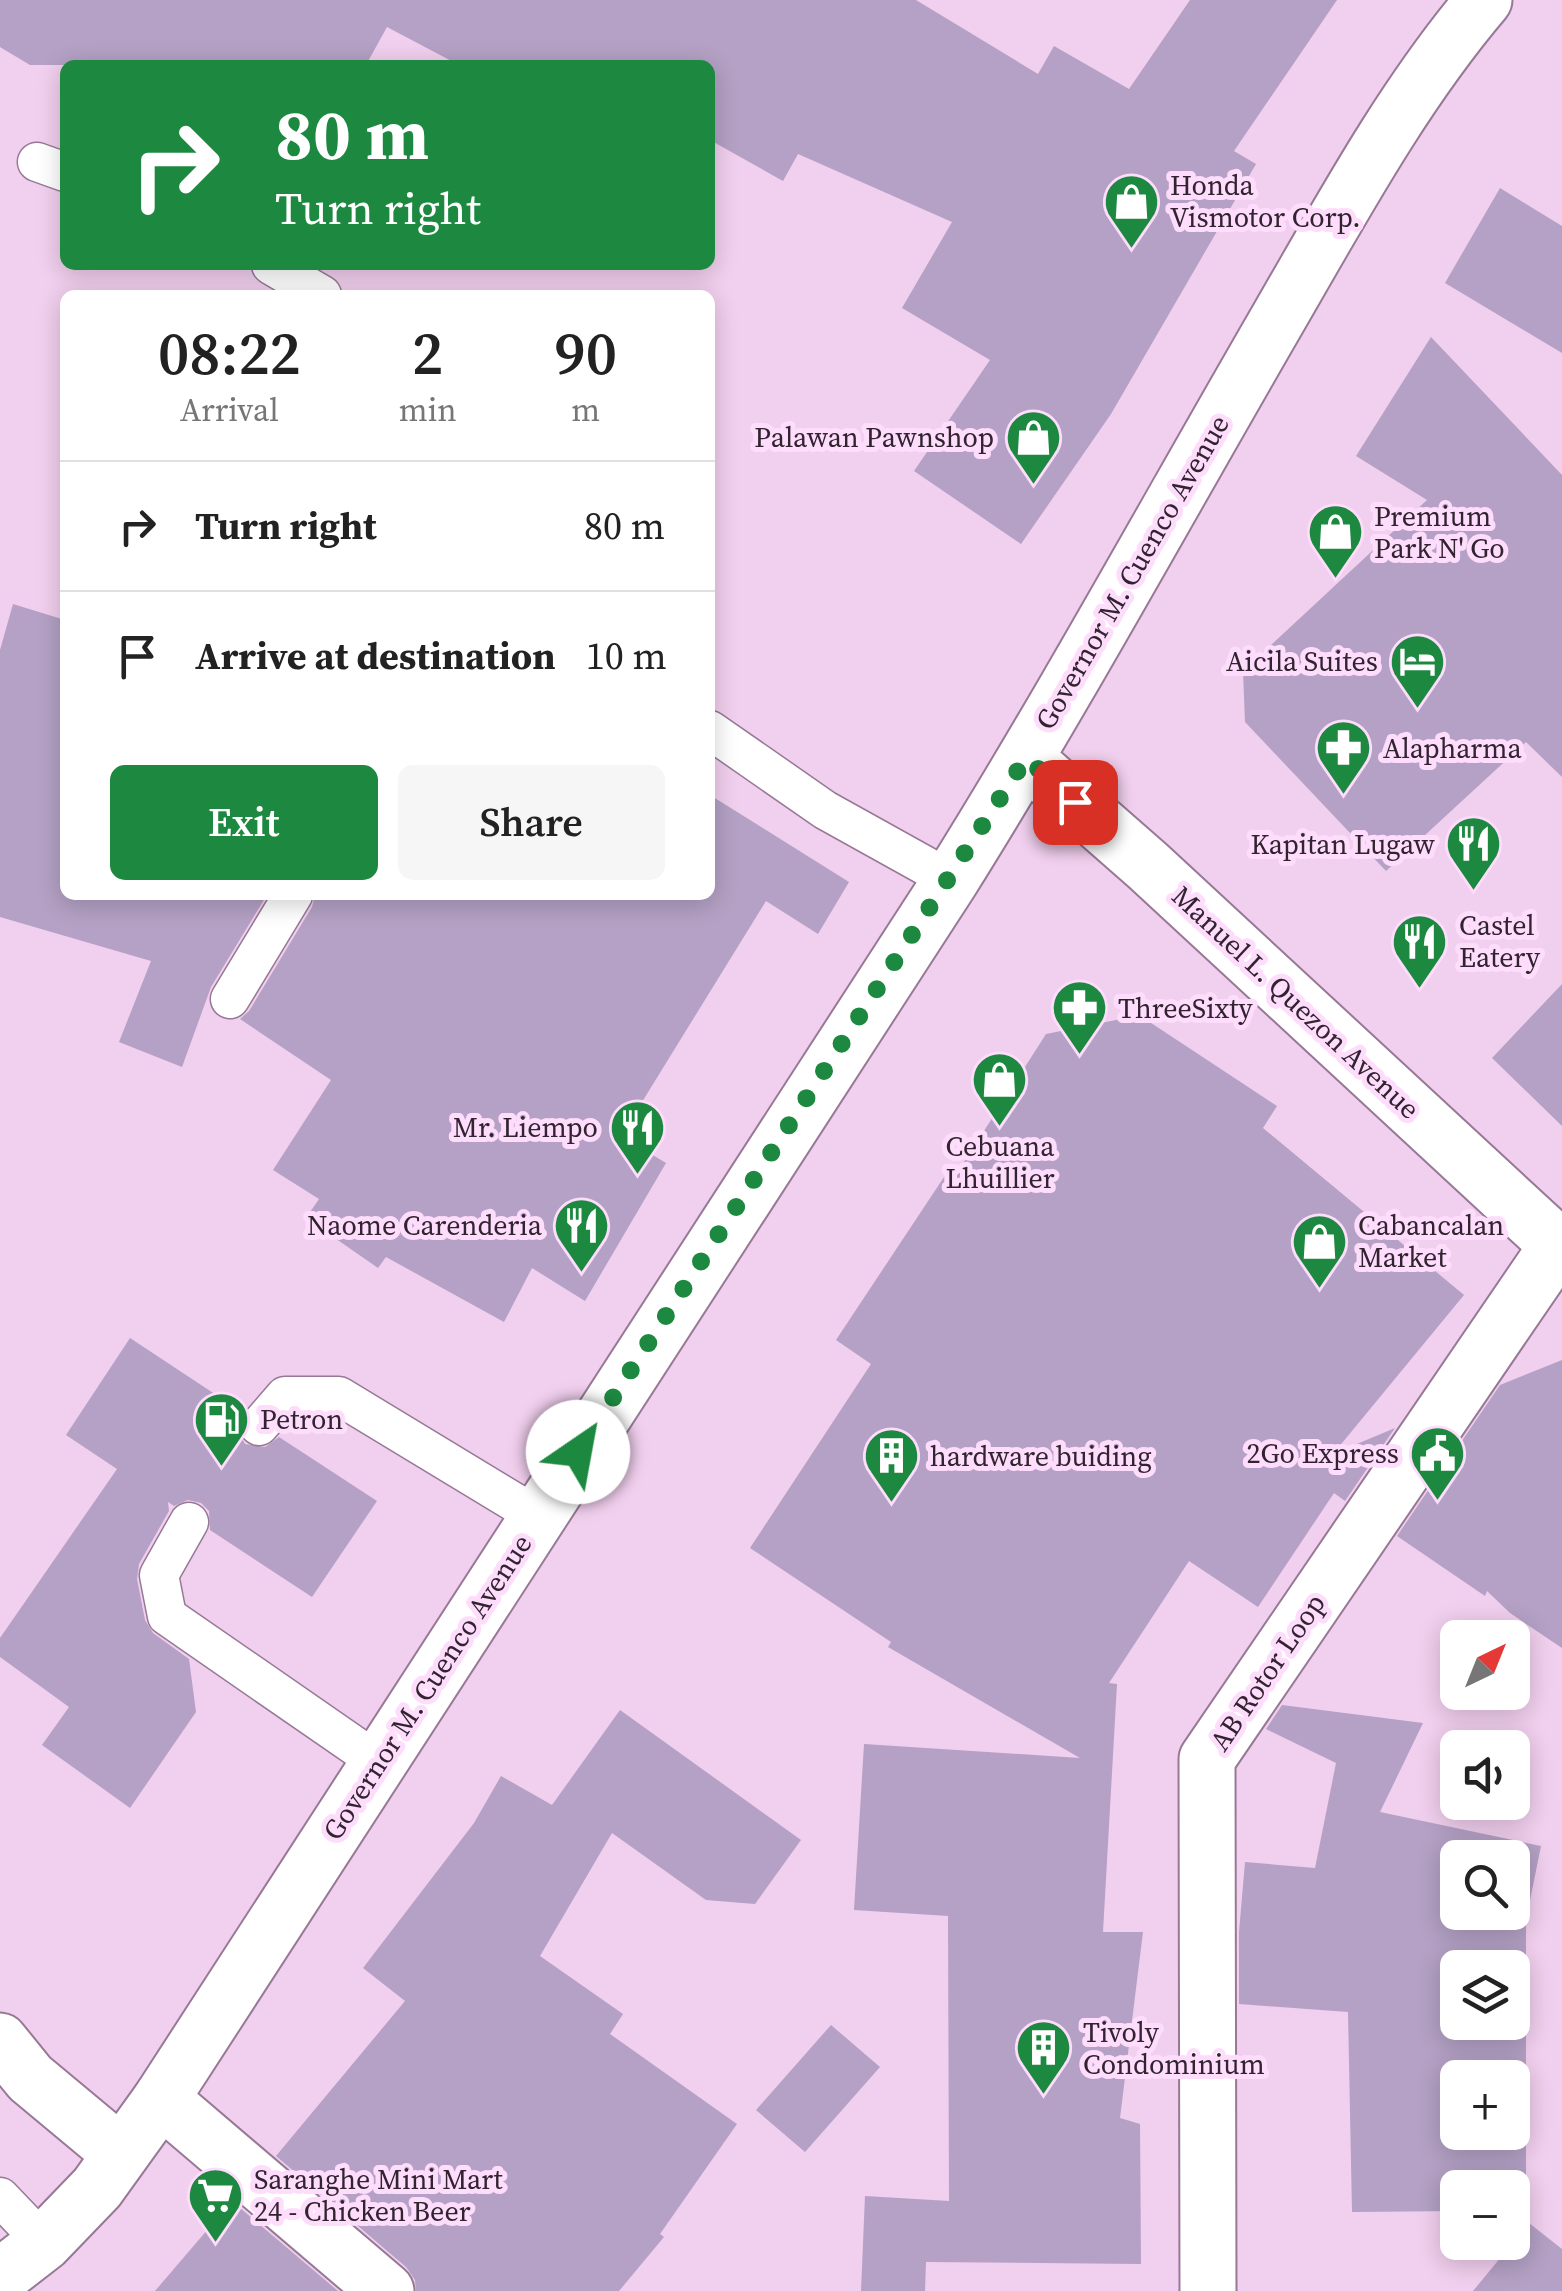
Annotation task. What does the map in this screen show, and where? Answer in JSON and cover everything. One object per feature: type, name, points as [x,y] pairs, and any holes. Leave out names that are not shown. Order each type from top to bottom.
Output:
[{"type":"main road","name":"Governor M. Cuenco Avenue","points":[[0,2278],[44,2243],[97,2188],[160,2098],[951,880],[1026,758],[1354,188],[1460,28],[1484,0]]},
{"type":"main road","name":"Manuel L. Quezon Avenue","points":[[1026,758],[1560,1247]]},
{"type":"main road","name":"AB Rotor Loop","points":[[1208,2291],[1207,1760],[1560,1247]]},
{"type":"main road","points":[[0,2041],[30,2078],[120,2152]]},
{"type":"main road","points":[[160,2098],[386,2291]]},
{"type":"lane","points":[[280,270],[314,290]]},
{"type":"lane","points":[[715,734],[824,810],[951,880]]},
{"type":"lane","points":[[230,1000],[290,900]]},
{"type":"lane","points":[[259,1426],[285,1396],[339,1396],[537,1516]]},
{"type":"lane","points":[[189,1522],[160,1575],[168,1616],[378,1762]]},
{"type":"lane","points":[[0,2197],[44,2243]]},
{"type":"building","points":[[0,0],[916,0],[1038,74],[1054,46],[1129,89],[1190,0],[1337,0],[1234,151],[1256,164],[1111,414],[1021,544],[914,471],[990,360],[902,308],[952,222],[798,154],[783,181],[715,143],[715,60],[450,60],[387,27],[369,60],[60,60],[60,65],[30,65],[0,47]]},
{"type":"building","points":[[1500,188],[1562,226],[1562,353],[1445,283]]},
{"type":"building","points":[[1431,337],[1562,475],[1562,777],[1526,742],[1386,871],[1245,722],[1243,671],[1427,500],[1356,456]]},
{"type":"building","points":[[13,604],[60,618],[60,900],[264,900],[211,987],[182,1067],[119,1042],[151,961],[0,917],[0,650]]},
{"type":"building","points":[[715,798],[849,882],[818,934],[766,901],[621,1136],[666,1163],[585,1301],[532,1268],[504,1322],[386,1257],[378,1268],[306,1218],[319,1199],[273,1170],[331,1080],[240,1019],[249,1011],[314,900],[715,900]]},
{"type":"building","points":[[1562,984],[1562,1126],[1492,1058]]},
{"type":"building","points":[[1142,1017],[1277,1106],[1263,1128],[1464,1295],[1333,1454],[1395,1428],[1345,1501],[1334,1493],[1258,1607],[1189,1561],[1109,1683],[1117,1684],[1103,1932],[1143,1932],[1120,2118],[1140,2124],[1141,2264],[926,2262],[925,2291],[861,2291],[865,2196],[949,2201],[948,1916],[854,1910],[864,1744],[1080,1758],[888,1647],[891,1642],[750,1548],[871,1364],[836,1340],[952,1165],[959,1170],[1046,1034]]},
{"type":"building","points":[[130,1338],[242,1412],[238,1432],[245,1444],[265,1447],[279,1437],[377,1501],[312,1597],[210,1530],[209,1511],[201,1503],[188,1500],[174,1506],[168,1502],[169,1511],[139,1564],[137,1579],[145,1620],[153,1633],[189,1659],[196,1712],[130,1808],[42,1745],[69,1707],[0,1657],[0,1638],[117,1469],[66,1435]]},
{"type":"building","points":[[1562,1360],[1562,1648],[1530,1626],[1530,1620],[1520,1620],[1487,1591],[1485,1596],[1397,1536],[1500,1385]]},
{"type":"building","points":[[1282,1705],[1423,1723],[1380,1812],[1513,1840],[1440,1840],[1440,1930],[1526,1930],[1526,1950],[1440,1950],[1440,2040],[1526,2040],[1526,2060],[1440,2060],[1440,2150],[1526,2150],[1526,2170],[1440,2170],[1440,2211],[1352,2212],[1348,2012],[1239,2004],[1239,1932],[1245,1862],[1315,1868],[1336,1763],[1266,1729]]},
{"type":"building","points":[[620,1710],[801,1840],[755,1904],[706,1900],[612,1833],[540,1956],[623,2014],[610,2034],[737,2124],[660,2234],[664,2237],[619,2291],[416,2291],[415,2280],[406,2267],[276,2156],[405,2001],[363,1968],[474,1823],[501,1776],[552,1805]]},
{"type":"building","points":[[1530,1844],[1541,1846],[1530,1900]]},
{"type":"building","points":[[831,2025],[880,2067],[805,2152],[756,2110]]},
{"type":"building","points":[[232,2201],[338,2291],[155,2291]]},
{"type":"building","points":[[1530,2224],[1562,2249],[1562,2291],[1473,2291],[1499,2260],[1530,2260]]},
{"type":"place","name":"Honda Vismotor Corp.","points":[[1131,250]]},
{"type":"place","name":"Palawan Pawnshop","points":[[1033,486]]},
{"type":"place","name":"Premium Park N' Go","points":[[1335,581]]},
{"type":"place","name":"Aicila Suites","points":[[1417,710]]},
{"type":"place","name":"Alapharma","points":[[1344,797]]},
{"type":"place","name":"Kapitan Lugaw","points":[[1474,893]]},
{"type":"place","name":"Castel Eatery","points":[[1420,990]]},
{"type":"place","name":"ThreeSixty","points":[[1079,1057]]},
{"type":"place","name":"Cebuana Lhuillier","points":[[1000,1129]]},
{"type":"place","name":"Mr. Liempo","points":[[637,1176]]},
{"type":"place","name":"Naome Carenderia","points":[[581,1274]]},
{"type":"place","name":"Cabancalan Market","points":[[1319,1290]]},
{"type":"place","name":"Petron","points":[[221,1468]]},
{"type":"place","name":"2Go Express","points":[[1438,1502]]},
{"type":"place","name":"hardware buiding","points":[[891,1505]]},
{"type":"place","name":"Tivoly Condominium","points":[[1044,2097]]},
{"type":"place","name":"Saranghe Mini Mart 24 - Chicken Beer","points":[[215,2244]]},
{"type":"route","points":[[578,1452],[951,880],[1026,758],[1075,802]]}]
